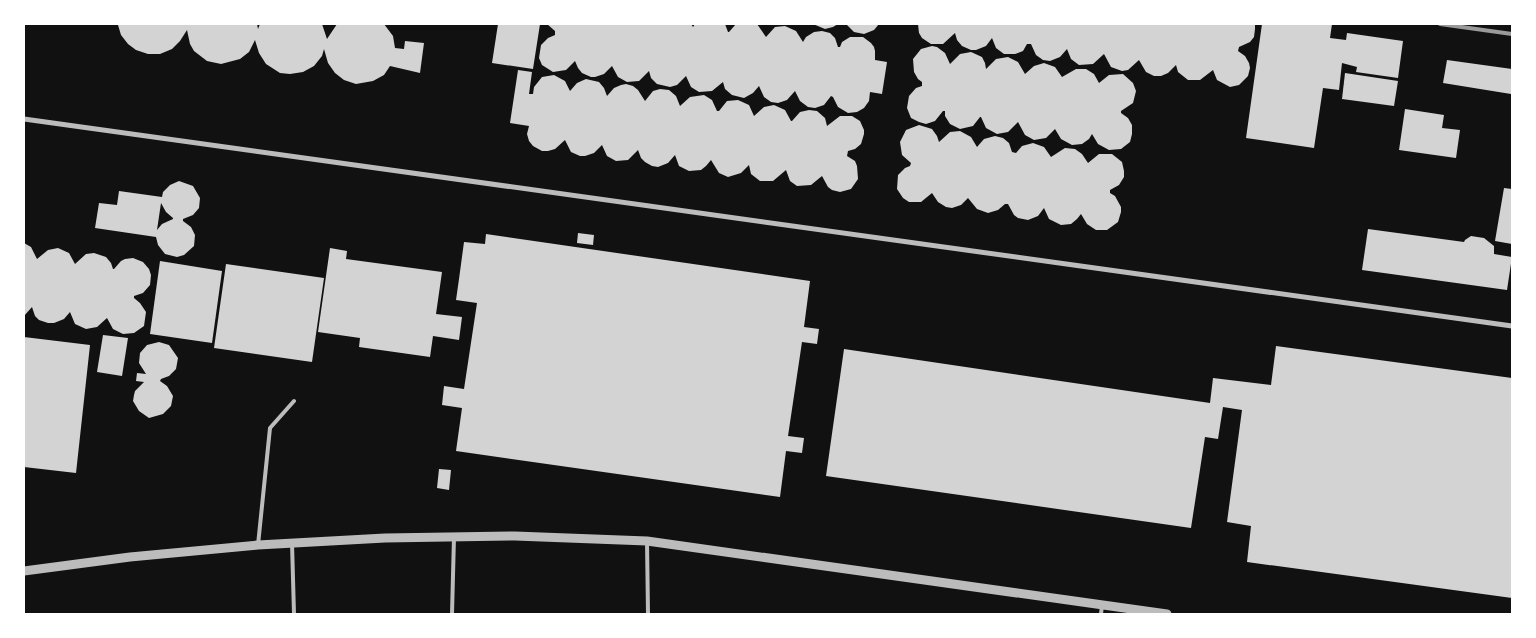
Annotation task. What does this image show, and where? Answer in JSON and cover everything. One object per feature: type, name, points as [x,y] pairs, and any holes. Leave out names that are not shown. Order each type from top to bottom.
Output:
[{"type":"street","points":[[24,119],[1512,326]]},
{"type":"street","points":[[24,571],[130,557],[258,545],[385,538],[515,536],[647,541],[1101,610],[1167,614]]},
{"type":"lane","points":[[258,545],[270,428],[294,401]]},
{"type":"lane","points":[[452,614],[454,537]]},
{"type":"lane","points":[[647,541],[648,614]]},
{"type":"lane","points":[[292,543],[294,614]]},
{"type":"building","points":[[114,24],[257,24],[258,29],[260,24],[322,24],[327,39],[337,24],[384,24],[393,36],[395,48],[404,49],[405,41],[424,43],[420,73],[390,66],[384,75],[373,81],[356,84],[344,80],[335,73],[328,63],[324,49],[322,56],[314,66],[303,72],[280,73],[266,64],[259,53],[255,40],[249,52],[240,59],[221,64],[207,61],[194,51],[190,44],[187,30],[172,49],[160,54],[148,54],[136,50],[128,44],[121,35],[118,25]]},
{"type":"building","points":[[498,24],[540,24],[533,69],[492,63]]},
{"type":"building","points":[[547,24],[691,24],[693,27],[695,24],[725,24],[729,32],[736,24],[757,24],[766,37],[775,27],[785,26],[796,31],[803,42],[806,37],[814,32],[830,33],[835,38],[838,47],[850,37],[863,37],[874,47],[875,60],[887,62],[882,94],[870,92],[869,101],[864,108],[857,112],[848,113],[838,107],[831,96],[824,105],[815,108],[808,107],[800,101],[795,91],[787,100],[778,103],[771,102],[764,97],[759,86],[753,93],[744,98],[732,95],[725,89],[723,82],[712,91],[699,92],[691,87],[686,76],[677,85],[670,87],[657,84],[651,78],[649,71],[639,81],[627,82],[618,77],[612,66],[604,74],[591,77],[582,73],[575,61],[566,70],[553,72],[542,65],[539,58],[541,45],[548,38],[555,35],[555,31]]},
{"type":"building","points":[[813,24],[838,24],[825,29]]},
{"type":"building","points":[[846,24],[879,24],[874,30],[864,34],[854,32]]},
{"type":"building","points":[[918,24],[1255,24],[1255,29],[1254,37],[1250,42],[1239,47],[1238,51],[1245,56],[1249,63],[1248,76],[1239,85],[1230,87],[1217,80],[1213,70],[1200,80],[1188,80],[1178,72],[1176,65],[1168,73],[1154,76],[1146,72],[1139,60],[1128,70],[1122,71],[1111,67],[1104,54],[1093,64],[1079,65],[1071,59],[1067,49],[1060,57],[1050,61],[1043,60],[1036,55],[1031,44],[1027,44],[1023,51],[1015,54],[1004,54],[996,48],[992,38],[986,46],[976,50],[962,46],[957,40],[955,33],[943,44],[931,44],[922,38],[919,33]]},
{"type":"building","points":[[1262,24],[1332,24],[1330,38],[1346,40],[1347,33],[1403,41],[1398,78],[1356,72],[1357,67],[1342,63],[1339,90],[1323,88],[1314,148],[1246,138]]},
{"type":"building","points":[[932,46],[945,53],[950,64],[960,54],[971,52],[982,57],[986,69],[996,59],[1008,57],[1018,62],[1025,74],[1034,66],[1044,63],[1055,67],[1062,77],[1076,69],[1086,69],[1094,74],[1099,83],[1109,75],[1123,74],[1133,83],[1136,91],[1133,103],[1121,111],[1132,125],[1130,142],[1121,149],[1109,150],[1098,144],[1092,134],[1082,144],[1072,145],[1061,139],[1055,129],[1046,138],[1034,140],[1025,135],[1018,122],[1008,132],[997,134],[986,128],[981,117],[973,126],[960,129],[950,124],[945,116],[945,111],[935,121],[926,124],[919,122],[911,118],[907,108],[909,96],[916,88],[922,86],[922,82],[914,72],[913,59],[921,49]]},
{"type":"building","points":[[1447,60],[1512,69],[1511,94],[1443,83]]},
{"type":"building","points":[[518,70],[532,72],[529,94],[533,94],[534,87],[542,77],[554,75],[565,81],[570,91],[577,83],[586,79],[599,82],[607,96],[614,88],[626,84],[638,90],[645,101],[653,91],[660,89],[669,90],[676,96],[680,106],[690,97],[704,95],[712,100],[717,111],[727,101],[738,100],[749,105],[754,116],[764,107],[774,105],[785,110],[791,121],[800,112],[809,110],[817,111],[825,118],[827,126],[840,116],[852,116],[860,121],[864,130],[861,144],[855,149],[848,151],[847,156],[855,161],[858,179],[851,189],[840,192],[828,187],[822,176],[811,185],[797,186],[790,181],[786,170],[773,181],[760,181],[751,174],[749,165],[741,173],[728,177],[719,173],[711,160],[701,170],[689,171],[679,166],[675,155],[668,163],[658,167],[645,162],[638,150],[628,160],[616,161],[607,156],[602,145],[594,153],[580,156],[571,152],[565,140],[555,149],[542,151],[533,146],[529,141],[527,134],[529,126],[510,123]]},
{"type":"building","points":[[1345,73],[1398,81],[1394,106],[1342,99]]},
{"type":"building","points":[[1405,109],[1444,115],[1442,128],[1460,130],[1456,158],[1399,150]]},
{"type":"building","points":[[919,125],[932,129],[939,142],[950,132],[960,131],[971,137],[977,147],[984,139],[995,136],[1003,138],[1009,143],[1012,152],[1016,153],[1022,146],[1033,143],[1044,147],[1051,157],[1065,148],[1075,149],[1082,154],[1088,163],[1099,154],[1112,154],[1122,162],[1124,171],[1124,177],[1119,185],[1110,190],[1110,193],[1115,196],[1121,207],[1118,222],[1107,230],[1096,230],[1087,224],[1081,214],[1071,224],[1061,225],[1049,219],[1044,208],[1038,216],[1028,220],[1014,215],[1008,204],[988,213],[977,209],[968,198],[961,205],[952,208],[938,202],[932,193],[921,202],[909,202],[903,198],[897,189],[898,175],[910,166],[911,163],[902,155],[900,142],[906,130]]},
{"type":"building","points":[[179,181],[193,186],[200,198],[199,208],[193,215],[183,219],[191,227],[195,235],[194,246],[184,255],[177,257],[165,254],[158,245],[156,237],[95,228],[99,203],[117,205],[119,191],[162,197],[163,192],[170,185]],"holes":[[[161,203],[173,219],[162,224],[157,230]]]},
{"type":"building","points":[[1504,188],[1512,189],[1512,244],[1495,241]]},
{"type":"building","points":[[1368,229],[1464,242],[1471,236],[1484,238],[1494,246],[1494,254],[1512,257],[1507,290],[1362,270]]},
{"type":"building","points":[[578,233],[594,235],[593,245],[577,243]]},
{"type":"building","points":[[486,234],[810,281],[804,327],[819,329],[817,344],[802,342],[788,436],[804,438],[802,453],[786,451],[780,497],[456,451],[462,408],[442,405],[444,386],[464,389],[477,303],[456,300],[464,242],[485,244]]},
{"type":"building","points":[[24,243],[31,247],[37,259],[48,250],[58,248],[69,253],[75,264],[86,254],[94,253],[106,257],[113,269],[125,259],[133,258],[143,262],[151,275],[150,285],[143,293],[134,296],[134,298],[146,312],[144,326],[134,333],[123,334],[113,329],[107,318],[97,327],[86,329],[75,324],[70,312],[64,319],[54,323],[39,320],[35,316],[32,307],[24,316]]},
{"type":"building","points":[[330,248],[347,251],[346,259],[442,272],[436,314],[462,317],[459,340],[433,336],[430,357],[359,347],[360,338],[318,332]]},
{"type":"building","points":[[160,261],[222,271],[212,343],[150,334]]},
{"type":"building","points":[[226,264],[324,278],[312,362],[214,348]]},
{"type":"building","points":[[103,335],[128,338],[122,376],[97,372]]},
{"type":"building","points":[[24,337],[90,345],[76,473],[24,467]]},
{"type":"building","points":[[159,342],[169,345],[178,358],[176,369],[160,381],[167,386],[173,396],[171,406],[163,414],[149,418],[139,411],[133,401],[135,391],[144,382],[136,381],[137,373],[146,374],[139,363],[140,353],[147,345]]},
{"type":"building","points":[[1276,346],[1512,378],[1512,598],[1247,562],[1251,526],[1227,522],[1242,410],[1223,407],[1218,439],[1205,437],[1191,528],[826,476],[844,349],[1210,403],[1213,378],[1271,385]]},
{"type":"building","points":[[439,469],[451,470],[449,490],[437,488]]},
{"type":"railway","points":[[1440,24],[1512,34]]}]
